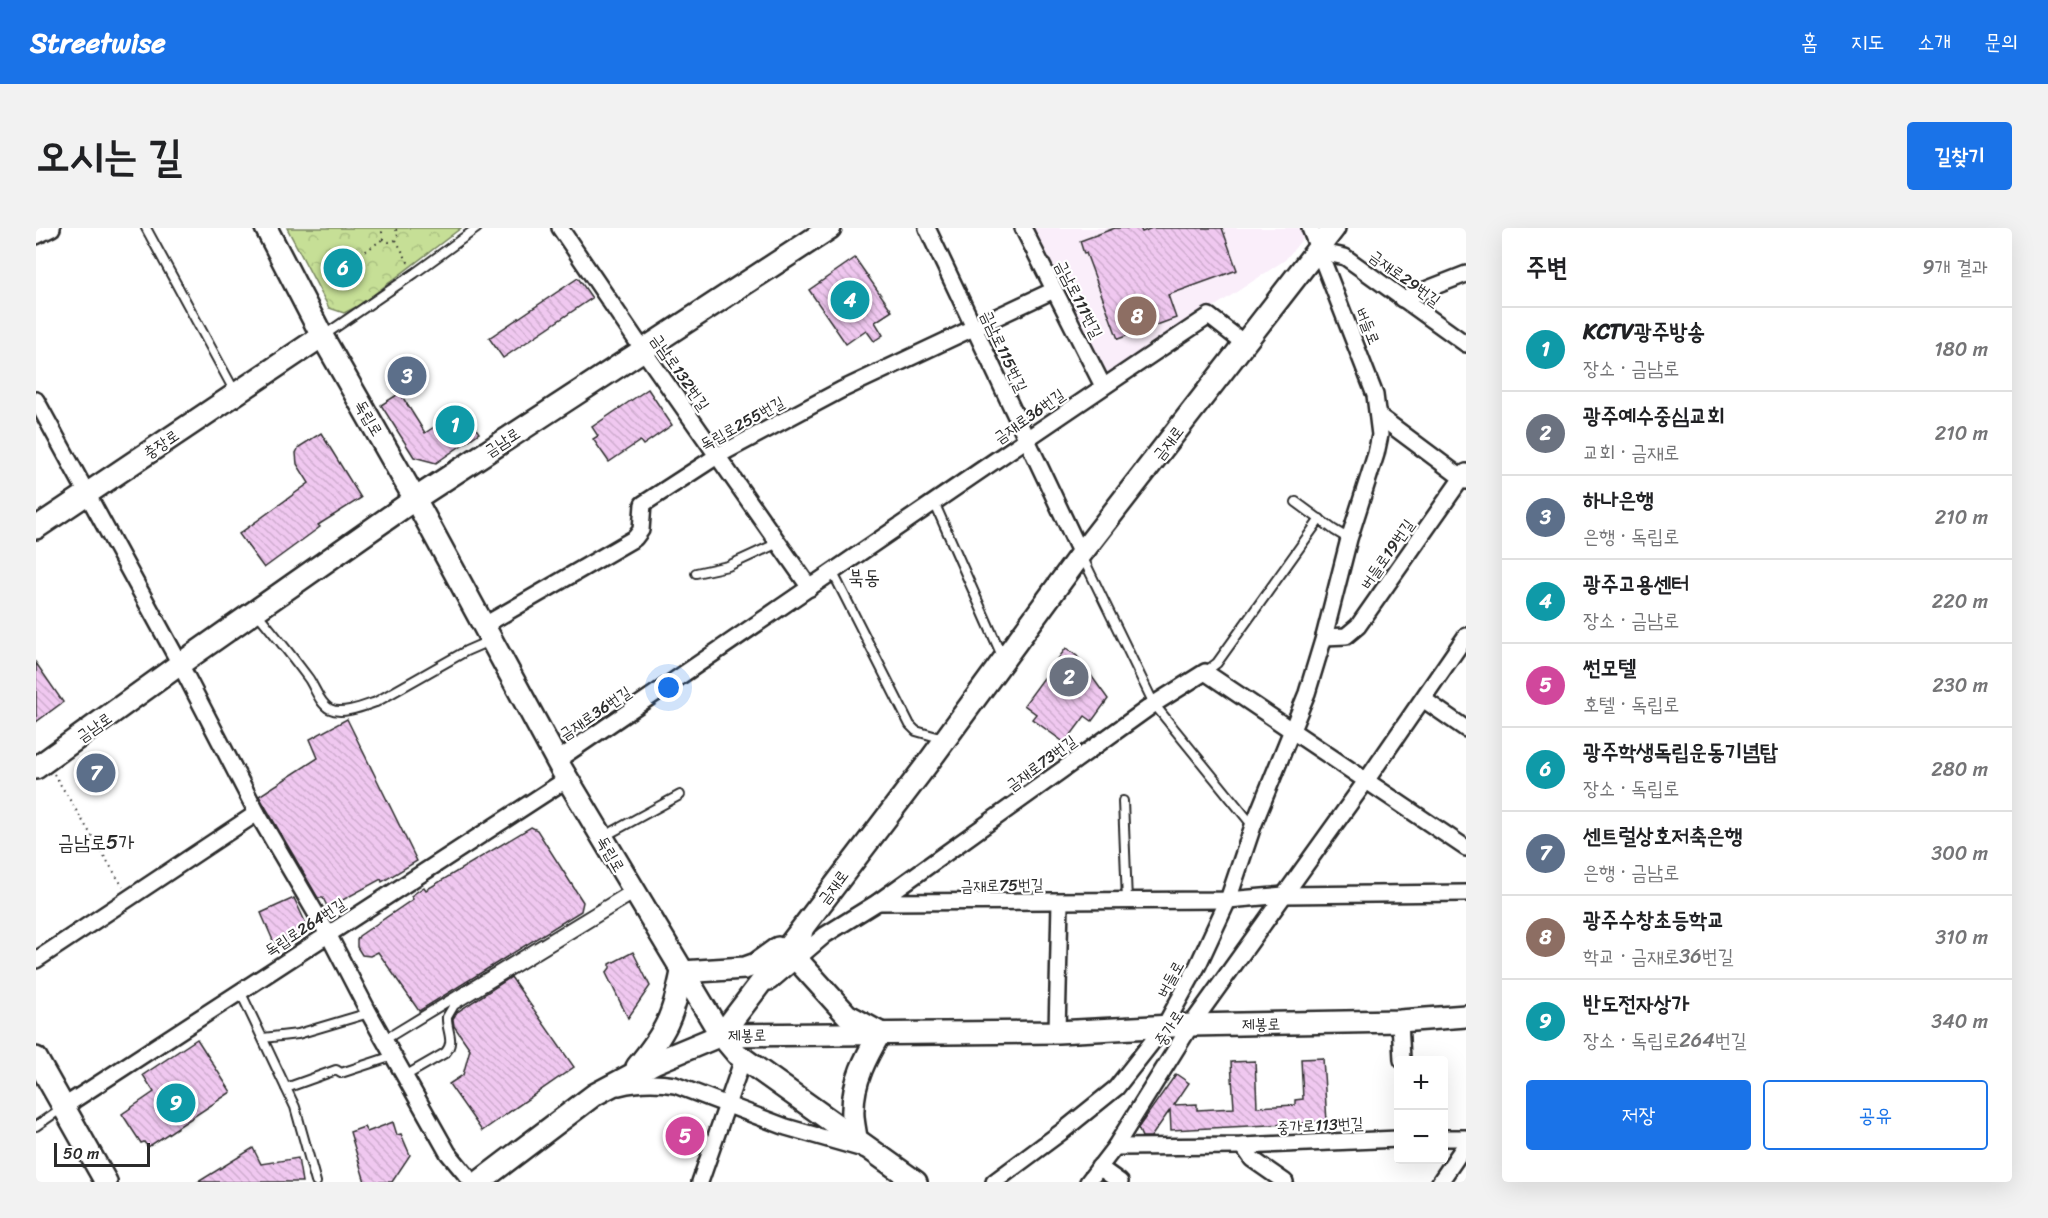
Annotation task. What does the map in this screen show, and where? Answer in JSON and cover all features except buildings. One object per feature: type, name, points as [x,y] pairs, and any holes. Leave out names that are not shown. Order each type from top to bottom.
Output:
[{"type":"street","points":[[36,237],[52,228]]},
{"type":"street","name":"독립로","points":[[266,228],[322,336],[415,499],[561,770],[721,1035],[743,1059],[916,1182]]},
{"type":"street","name":"금남로","points":[[39,765],[415,499],[830,228]]},
{"type":"street","name":"금남로115번길","points":[[927,228],[1081,554]]},
{"type":"street","name":"금남로111번길","points":[[1023,228],[1103,386]]},
{"type":"street","name":"버들로","points":[[994,1182],[1116,1088],[1164,1027],[1198,965],[1228,900],[1253,826],[1307,693],[1380,435],[1375,395],[1310,228]]},
{"type":"street","name":"금재로","points":[[721,1035],[945,739],[1081,554],[1334,228]]},
{"type":"street","name":"금남로132번길","points":[[566,230],[643,350],[810,588]]},
{"type":"street","name":"금재로29번길","points":[[1318,251],[1345,256],[1466,344]]},
{"type":"street","points":[[1402,299],[1466,274]]},
{"type":"street","name":"독립로255번길","points":[[487,633],[636,538],[641,530],[643,504],[717,456],[841,390],[1054,290]]},
{"type":"street","name":"금재로36번길","points":[[561,770],[933,501],[1209,316],[1245,344]]},
{"type":"street","name":"충장로","points":[[36,528],[322,336]]},
{"type":"street","points":[[37,404],[180,664],[257,813],[328,934],[369,1013],[448,1153],[472,1182]]},
{"type":"street","points":[[1379,416],[1464,477]]},
{"type":"street","name":"버들로19번길","points":[[1324,637],[1346,636],[1358,626],[1464,477]]},
{"type":"street","name":"중가로","points":[[1088,1182],[1115,1147],[1191,1025],[1366,781],[1466,636]]},
{"type":"street","points":[[1205,672],[1466,848]]},
{"type":"street","name":"금재로73번길","points":[[746,1002],[825,935],[878,903],[1154,704],[1205,672]]},
{"type":"street","points":[[1423,699],[1466,729]]},
{"type":"street","name":"독립로264번길","points":[[63,1107],[328,934],[561,770]]},
{"type":"street","points":[[36,960],[257,813]]},
{"type":"street","points":[[1284,896],[1466,893]]},
{"type":"street","name":"금재로75번길","points":[[878,903],[1228,900],[1284,896]]},
{"type":"street","points":[[1057,1032],[1060,902]]},
{"type":"street","points":[[803,926],[798,958],[847,1015],[880,1034],[864,1061],[856,1084],[852,1110],[856,1138]]},
{"type":"street","points":[[630,1075],[655,1045],[667,1026],[676,1005],[682,972],[735,970],[756,964],[803,926]]},
{"type":"street","name":"제봉로","points":[[479,1182],[594,1095],[656,1062],[721,1035],[1057,1032],[1191,1025],[1400,1021],[1466,1016]]},
{"type":"street","points":[[1400,1021],[1402,1056]]},
{"type":"street","points":[[36,1058],[106,1182]]},
{"type":"street","points":[[700,1182],[743,1059]]},
{"type":"street","points":[[594,1095],[642,1082],[675,1085],[786,1127],[876,1152]]},
{"type":"street","points":[[1448,1138],[1466,1138]]},
{"type":"street","name":"중가로113번길","points":[[1115,1147],[1244,1146],[1394,1139]]},
{"type":"street","points":[[1440,1182],[1466,1143]]},
{"type":"street","points":[[1244,1146],[1252,1159],[1286,1182]]},
{"type":"street","points":[[1099,1167],[1120,1182]]},
{"type":"lane","points":[[146,228],[236,393]]},
{"type":"lane","points":[[322,336],[477,228]]},
{"type":"lane","points":[[933,501],[1004,659]]},
{"type":"lane","points":[[1296,502],[1349,539]]},
{"type":"lane","name":"금재로73번길","points":[[1205,672],[1217,663],[1320,519]]},
{"type":"lane","points":[[696,573],[728,566],[778,543]]},
{"type":"lane","points":[[1081,554],[1154,704],[1253,826]]},
{"type":"lane","points":[[833,573],[910,725],[916,731],[945,739]]},
{"type":"lane","points":[[255,611],[311,682],[321,700],[330,709],[337,711],[376,702],[466,651],[487,633]]},
{"type":"lane","points":[[601,838],[680,795]]},
{"type":"lane","points":[[1123,801],[1127,901]]},
{"type":"lane","points":[[384,1040],[633,892]]},
{"type":"lane","points":[[405,1076],[450,1048],[451,1042],[446,1023],[452,1007],[633,892]]},
{"type":"lane","points":[[240,991],[295,1107],[316,1182]]},
{"type":"lane","points":[[263,1038],[298,1034],[369,1013]]},
{"type":"lane","points":[[286,1088],[336,1070],[341,1073],[393,1056]]},
{"type":"lane","points":[[36,1126],[63,1107]]},
{"type":"path","points":[[383,239],[381,236],[384,228]]},
{"type":"path","points":[[397,228],[396,240],[415,273]]},
{"type":"path","points":[[383,239],[389,242],[396,240]]},
{"type":"path","points":[[346,265],[383,239]]},
{"type":"path","points":[[39,765],[130,897]]},
{"type":"shaded area","points":[[1032,228],[1301,228],[1304,237],[1285,260],[1112,374],[1100,372]]},
{"type":"green space","points":[[287,228],[461,228],[360,305],[344,313],[329,308]]},
{"type":"place","name":"광주학생독립운동기념탑","points":[[343,268]]},
{"type":"place","name":"광주고용센터","points":[[850,300]]},
{"type":"place","name":"광주수창초등학교","points":[[1137,316]]},
{"type":"place","name":"하나은행","points":[[407,376]]},
{"type":"place","name":"KCTV광주방송","points":[[455,425]]},
{"type":"place","name":"광주예수중심교회","points":[[1069,677]]},
{"type":"place","name":"센트럴상호저축은행","points":[[96,773]]},
{"type":"place","name":"반도전자상가","points":[[176,1103]]},
{"type":"place","name":"썬모텔","points":[[685,1136]]},
{"type":"district","name":"북동","points":[[864,577]]},
{"type":"district","name":"금남로5가","points":[[96,842]]}]
